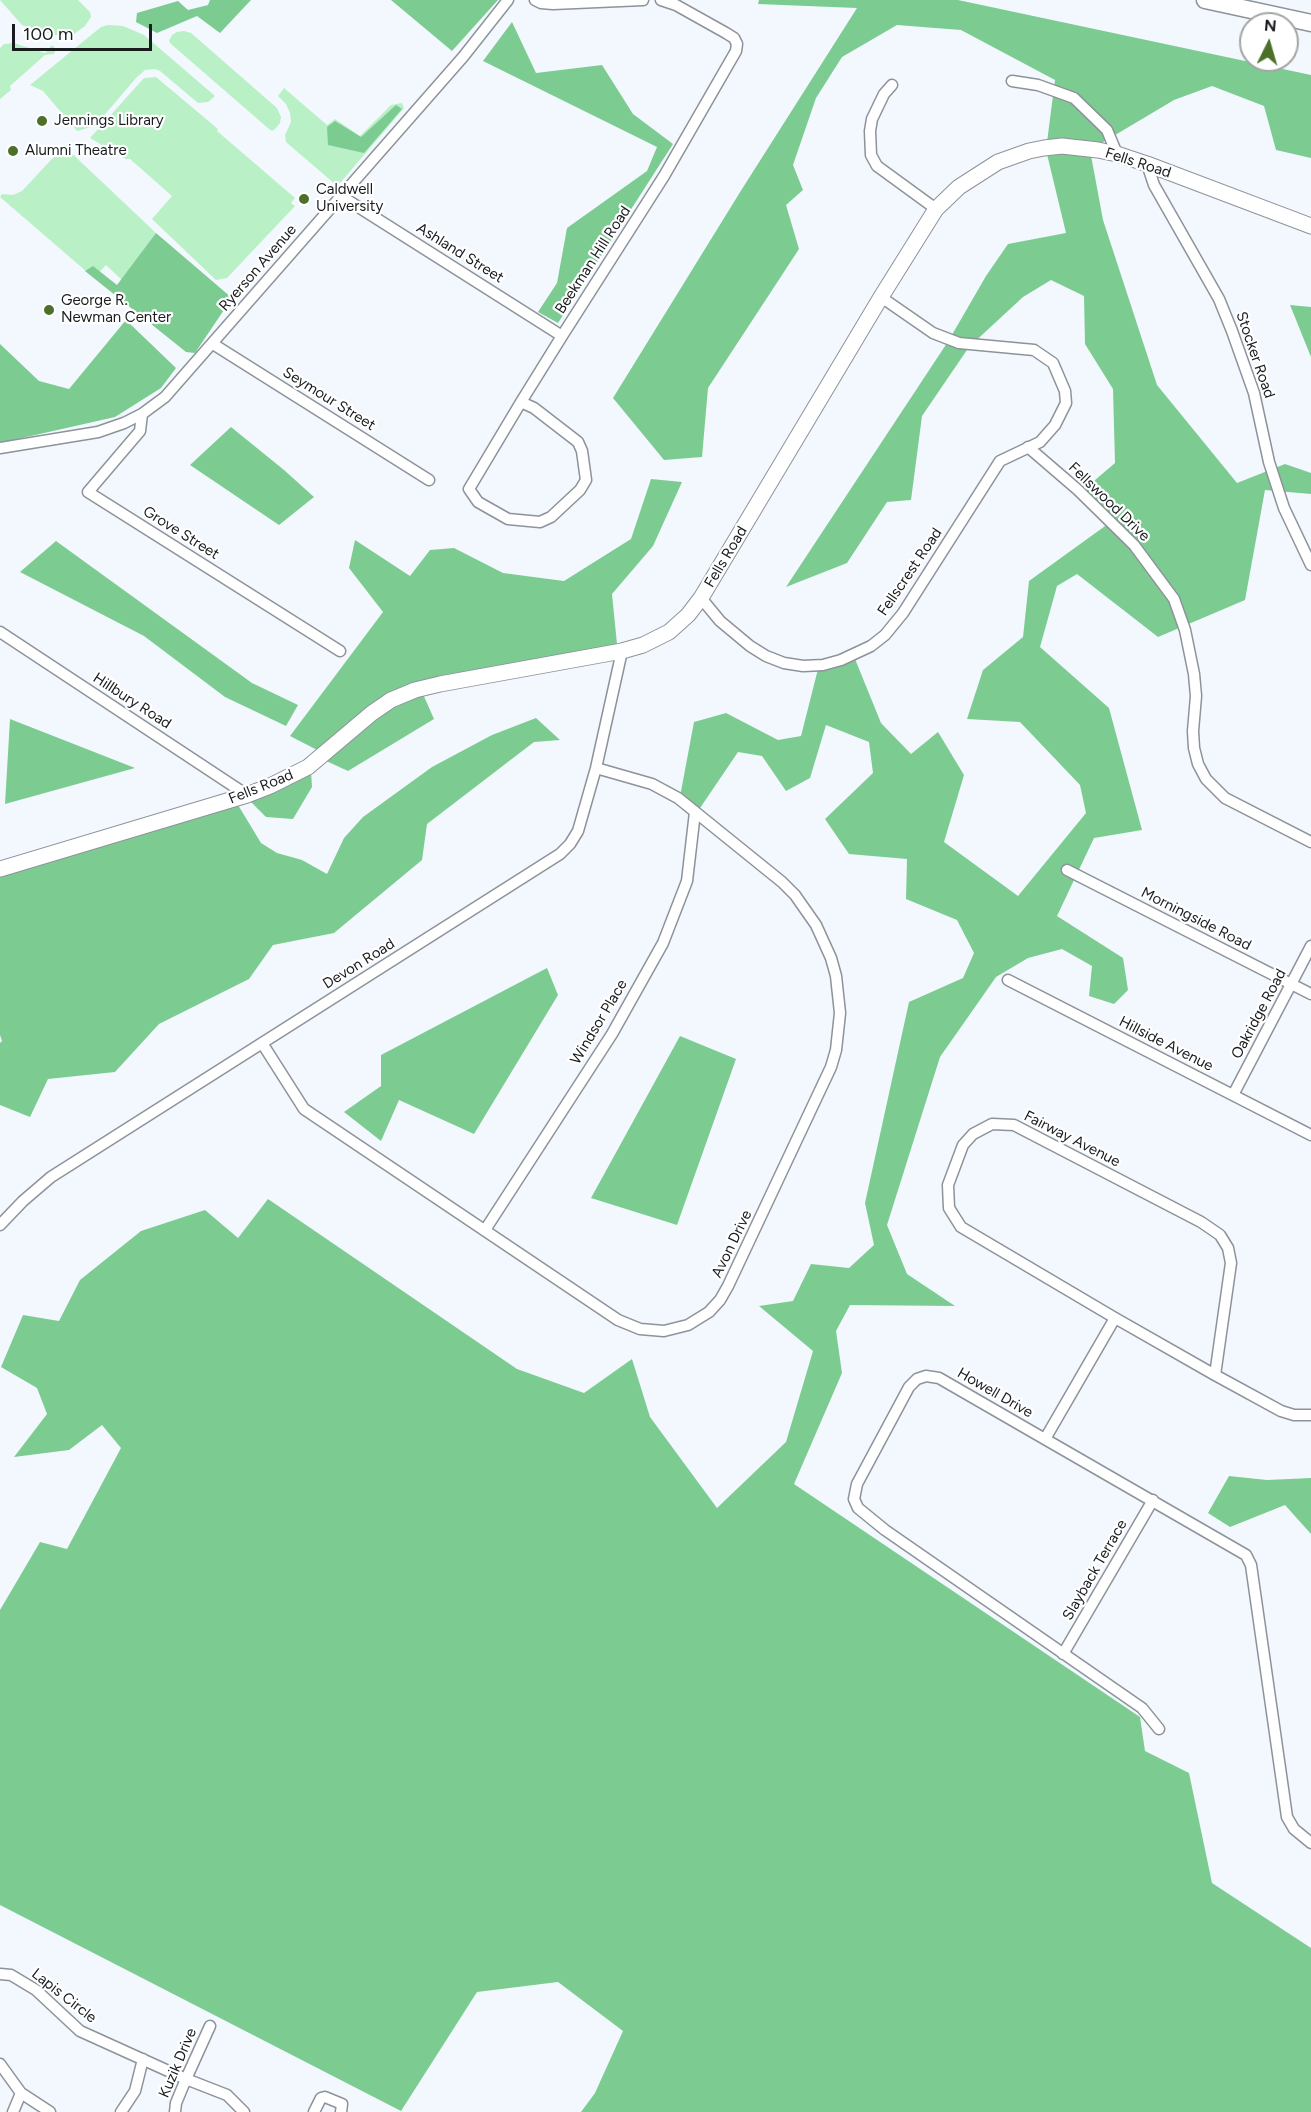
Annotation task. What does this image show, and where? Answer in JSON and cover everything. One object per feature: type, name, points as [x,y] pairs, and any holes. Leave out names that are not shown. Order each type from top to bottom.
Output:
[{"type":"main road","points":[[1205,0],[1311,22]]},
{"type":"street","name":"Ryerson Avenue","points":[[0,448],[98,432],[142,414],[165,397],[463,57],[508,0]]},
{"type":"street","points":[[535,0],[553,4],[643,0]]},
{"type":"street","name":"Beekman Hill Road","points":[[521,402],[534,408],[578,442],[582,451],[586,480],[580,490],[551,517],[540,522],[508,519],[478,502],[469,489],[521,402],[562,336],[664,176],[732,59],[737,44],[734,38],[718,28],[676,5],[661,0]]},
{"type":"street","points":[[1012,81],[1038,85],[1074,98],[1107,130],[1118,154]]},
{"type":"street","points":[[892,85],[884,94],[872,120],[871,155],[877,166],[936,209]]},
{"type":"street","name":"Fells Road","points":[[0,869],[247,795],[289,777],[308,767],[372,713],[391,700],[415,690],[622,651],[643,645],[669,632],[688,615],[701,598],[936,209],[959,187],[984,169],[1029,151],[1062,147],[1118,154],[1311,226]]},
{"type":"street","name":"Stocker Road","points":[[1147,164],[1154,185],[1219,299],[1254,393],[1269,462],[1284,508],[1311,565]]},
{"type":"street","name":"Ashland Street","points":[[341,196],[562,336]]},
{"type":"street","points":[[881,297],[933,333],[959,343],[1034,350],[1053,363],[1065,391],[1066,403],[1055,425],[1040,442],[1028,447]]},
{"type":"street","name":"Seymour Street","points":[[213,344],[429,480]]},
{"type":"street","name":"Grove Street","points":[[142,414],[140,430],[88,492],[340,651]]},
{"type":"street","name":"Fellscrest Road","points":[[701,598],[728,628],[758,651],[775,660],[794,665],[813,666],[832,663],[850,656],[871,646],[896,621],[1000,462],[1028,447]]},
{"type":"street","name":"Fellswood Drive","points":[[1028,447],[1078,490],[1134,545],[1174,599],[1185,630],[1194,674],[1196,696],[1194,748],[1198,764],[1206,779],[1225,798],[1311,842]]},
{"type":"street","name":"Hillbury Road","points":[[0,632],[247,795]]},
{"type":"street","name":"Devon Road","points":[[0,1225],[51,1177],[560,854],[578,831],[596,768],[622,651]]},
{"type":"street","name":"Avon Drive","points":[[262,1043],[304,1109],[618,1320],[640,1329],[664,1331],[688,1325],[709,1312],[720,1300],[728,1286],[831,1067],[839,1031],[839,998],[831,958],[825,941],[806,909],[782,882],[678,798],[652,784],[596,768]]},
{"type":"street","name":"Windsor Place","points":[[485,1230],[612,1034],[663,943],[687,880],[695,812]]},
{"type":"street","name":"Morningside Road","points":[[1067,870],[1311,994]]},
{"type":"street","name":"Oakridge Road","points":[[1233,1095],[1311,946]]},
{"type":"street","name":"Hillside Avenue","points":[[1008,980],[1311,1135]]},
{"type":"street","name":"Fairway Avenue","points":[[1215,1375],[1231,1263],[1228,1248],[1220,1235],[1201,1222],[1014,1125],[992,1124],[973,1134],[963,1145],[948,1185],[947,1201],[956,1221],[973,1235],[1215,1375],[1287,1413],[1301,1416],[1311,1414]]},
{"type":"street","points":[[1045,1439],[1115,1318]]},
{"type":"street","name":"Howell Drive","points":[[1159,1729],[1142,1708],[864,1515],[858,1508],[854,1499],[857,1484],[909,1387],[922,1377],[939,1378],[1243,1552],[1250,1561],[1287,1817],[1293,1829],[1311,1843]]},
{"type":"street","name":"Slayback Terrace","points":[[1064,1654],[1153,1500]]},
{"type":"street","name":"Lapis Circle","points":[[0,1974],[11,1975],[36,1990],[80,2031],[227,2095],[244,2112]]},
{"type":"street","name":"Kuzik Drive","points":[[175,2112],[176,2103],[210,2026]]},
{"type":"street","points":[[121,2112],[135,2091],[143,2059]]},
{"type":"street","points":[[0,2064],[21,2093],[50,2112]]},
{"type":"street","points":[[13,2112],[21,2093]]},
{"type":"street","points":[[314,2112],[321,2098],[325,2097],[342,2104],[341,2112]]},
{"type":"green space","points":[[0,0],[78,0],[90,12],[91,17],[85,26],[74,34],[55,35],[22,25]]},
{"type":"green space","points":[[210,0],[251,0],[220,33],[197,16],[157,33],[136,22],[137,13],[178,1],[188,10],[208,5]]},
{"type":"green space","points":[[391,0],[498,0],[452,51]]},
{"type":"green space","points":[[759,0],[958,0],[1239,60],[1239,72],[1297,72],[1311,75],[1311,158],[1276,150],[1264,106],[1212,86],[1174,100],[1090,150],[1103,220],[1157,385],[1237,483],[1285,464],[1311,473],[1311,494],[1265,490],[1245,600],[1158,637],[1077,574],[1057,586],[1040,647],[1109,708],[1142,830],[1094,838],[1057,916],[1123,958],[1128,990],[1114,1004],[1089,996],[1092,966],[1062,949],[1028,958],[996,977],[940,1057],[887,1225],[907,1274],[955,1306],[850,1305],[836,1331],[842,1373],[794,1484],[1140,1717],[1145,1751],[1189,1773],[1212,1883],[1311,1948],[1311,2112],[581,2112],[595,2093],[623,2031],[558,1982],[477,1992],[401,2111],[0,1905],[0,1610],[40,1542],[67,1549],[121,1448],[102,1425],[69,1450],[14,1457],[47,1414],[37,1388],[1,1367],[23,1315],[59,1321],[80,1280],[141,1231],[205,1210],[238,1238],[268,1199],[517,1369],[584,1393],[632,1359],[650,1417],[717,1508],[786,1442],[813,1351],[759,1306],[793,1301],[811,1264],[849,1268],[874,1245],[865,1203],[909,1002],[963,978],[974,953],[957,920],[906,899],[907,859],[849,854],[825,819],[873,773],[869,742],[826,725],[810,778],[786,791],[762,756],[738,752],[696,814],[679,802],[694,722],[726,713],[778,740],[801,736],[818,669],[855,659],[881,723],[911,754],[938,732],[964,775],[944,842],[1018,896],[1086,813],[1080,785],[1020,722],[967,719],[983,670],[1023,637],[1029,581],[1112,521],[1081,492],[1115,463],[1113,389],[1085,344],[1084,296],[1051,280],[1023,297],[969,347],[922,416],[911,500],[887,502],[847,563],[786,587],[949,340],[986,276],[1008,244],[1066,233],[1046,150],[1055,80],[961,30],[897,25],[842,57],[816,98],[793,165],[803,190],[786,205],[799,249],[708,388],[702,457],[664,460],[613,398],[857,8],[758,4]]},
{"type":"green space","points":[[512,22],[536,73],[602,65],[633,114],[673,144],[558,323],[538,312],[557,283],[567,228],[647,171],[657,147],[483,61]]},
{"type":"green space","points":[[123,26],[144,35],[215,96],[208,102],[198,103],[160,71],[145,70],[95,126],[77,131],[43,91],[30,85],[101,27]]},
{"type":"green space","points":[[184,31],[191,33],[277,108],[281,117],[275,129],[272,131],[269,129],[171,44],[169,41],[172,35]]},
{"type":"green space","points":[[14,43],[45,53],[52,45],[56,49],[54,54],[45,55],[10,86],[11,90],[0,99],[0,48],[4,44]]},
{"type":"green space","points":[[156,77],[295,198],[291,203],[295,206],[227,278],[216,280],[152,219],[172,196],[130,159],[126,159],[90,138],[144,78]]},
{"type":"green space","points":[[284,88],[327,125],[335,119],[360,136],[391,105],[402,103],[404,108],[341,182],[335,184],[286,142],[285,135],[291,122],[290,113],[286,104],[278,96]]},
{"type":"green space","points":[[396,105],[402,109],[364,153],[328,145],[327,127],[335,121],[361,137]]},
{"type":"green space","points":[[64,146],[156,233],[122,280],[106,265],[94,278],[0,197],[2,194],[13,195],[22,191]]},
{"type":"green space","points":[[156,233],[232,298],[195,353],[186,352],[85,271],[93,266],[117,285]]},
{"type":"green space","points":[[1290,305],[1311,307],[1311,357]]},
{"type":"green space","points":[[126,320],[176,368],[161,388],[115,417],[0,443],[0,344],[39,381],[69,389]]},
{"type":"green space","points":[[231,427],[314,497],[279,525],[190,465]]},
{"type":"green space","points":[[651,479],[682,482],[653,546],[612,594],[617,644],[438,678],[321,752],[290,736],[383,612],[349,568],[355,540],[410,576],[430,550],[454,548],[503,573],[564,581],[631,539]]},
{"type":"green space","points":[[56,541],[252,683],[298,705],[286,726],[225,697],[144,636],[20,572]]},
{"type":"green space","points":[[423,694],[434,719],[348,771],[324,760],[392,706]]},
{"type":"green space","points":[[536,718],[560,740],[534,742],[427,824],[422,860],[334,933],[273,945],[249,979],[159,1024],[115,1072],[48,1079],[30,1117],[0,1105],[0,1043],[2,1041],[0,1035],[0,872],[235,800],[261,843],[277,853],[302,860],[327,874],[344,838],[363,817],[432,767],[492,735]]},
{"type":"green space","points":[[10,719],[135,768],[5,804]]},
{"type":"green space","points":[[311,771],[312,787],[293,819],[266,817],[248,799]]},
{"type":"green space","points":[[547,968],[558,995],[474,1134],[399,1100],[381,1141],[344,1112],[381,1086],[381,1055]]},
{"type":"green space","points":[[680,1036],[736,1059],[677,1225],[591,1198]]},
{"type":"green space","points":[[1229,1476],[1267,1480],[1311,1478],[1311,1534],[1285,1505],[1230,1527],[1208,1513]]},
{"type":"place","name":"Jennings Library","points":[[42,121]]},
{"type":"place","name":"Alumni Theatre","points":[[13,151]]},
{"type":"place","name":"Caldwell University","points":[[304,199]]},
{"type":"place","name":"George R. Newman Center","points":[[49,310]]}]
